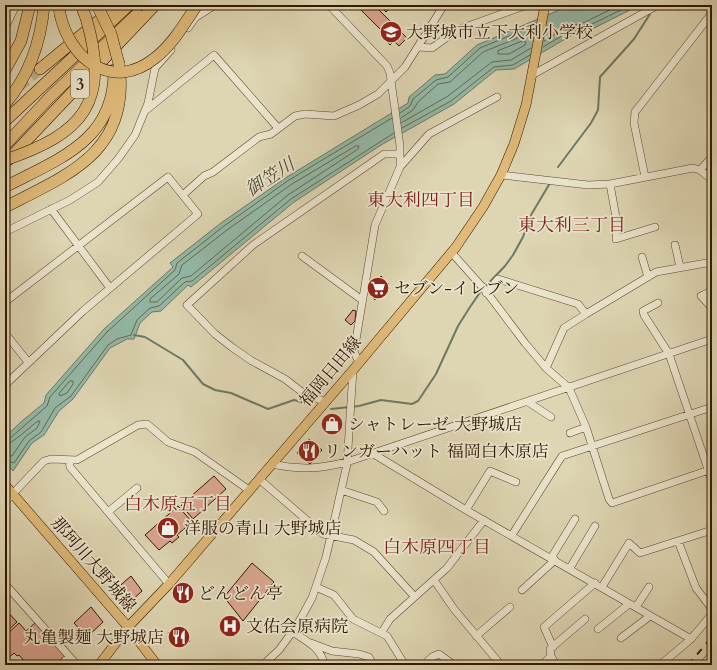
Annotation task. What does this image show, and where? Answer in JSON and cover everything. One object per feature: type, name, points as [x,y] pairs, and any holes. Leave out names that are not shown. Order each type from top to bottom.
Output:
[{"type":"highway","points":[[5,70],[21,41],[30,5]]},
{"type":"highway","points":[[5,104],[19,85],[31,62],[40,34],[44,5]]},
{"type":"highway","points":[[5,161],[54,140],[75,123],[88,104],[95,82],[96,65],[94,48],[81,5]]},
{"type":"highway","points":[[5,207],[66,176],[89,159],[105,140],[117,114],[121,90],[105,21],[97,5]]},
{"type":"highway","name":"3","points":[[40,69],[118,5]]},
{"type":"highway","points":[[5,121],[129,5]]},
{"type":"highway","points":[[5,145],[49,98],[146,5]]},
{"type":"highway","name":"3","points":[[5,161],[155,5]]},
{"type":"highway","points":[[60,10],[69,40],[79,54],[93,65],[102,69],[121,71],[140,67],[156,58],[197,5]]},
{"type":"highway","points":[[5,187],[63,158],[87,141],[104,116],[110,104],[116,65]]},
{"type":"main road","name":"福岡日田線","points":[[99,665],[128,626],[169,584],[353,370],[451,252],[483,207],[501,175],[514,144],[524,111],[533,72],[545,5]]},
{"type":"main road","name":"那珂川大野城線","points":[[9,490],[128,626],[157,665]]},
{"type":"street","points":[[5,28],[16,5]]},
{"type":"street","points":[[5,232],[87,191],[98,182],[118,159],[135,135],[145,111],[155,68],[196,17],[215,5]]},
{"type":"street","points":[[329,5],[383,60],[390,73],[400,150],[400,167]]},
{"type":"street","points":[[183,195],[195,182],[213,172],[259,137],[271,134],[294,116],[305,114],[334,116],[359,105],[378,94],[392,83],[406,67],[444,5]]},
{"type":"street","points":[[419,47],[432,48],[457,30],[526,5]]},
{"type":"street","points":[[533,72],[658,5]]},
{"type":"street","points":[[644,177],[634,123],[635,112],[712,13]]},
{"type":"street","points":[[145,111],[176,88],[214,55],[278,128]]},
{"type":"street","points":[[359,362],[354,352],[375,226],[400,167],[429,134],[497,97]]},
{"type":"street","points":[[325,402],[302,392],[285,378],[252,361],[233,348],[215,334],[187,305],[253,246],[284,222],[384,154],[400,150]]},
{"type":"street","points":[[700,170],[712,157]]},
{"type":"street","points":[[501,175],[588,185],[610,184],[693,168],[700,170],[712,180]]},
{"type":"street","points":[[5,302],[168,177],[198,214],[110,288],[28,362],[5,385]]},
{"type":"street","points":[[610,184],[616,216],[616,239],[655,228]]},
{"type":"street","points":[[51,210],[110,288]]},
{"type":"street","points":[[675,245],[680,267]]},
{"type":"street","points":[[451,252],[484,290],[524,343],[546,368],[569,388],[586,428],[609,499],[612,503],[710,469]]},
{"type":"street","points":[[302,256],[362,300]]},
{"type":"street","points":[[642,257],[648,277]]},
{"type":"street","points":[[546,368],[564,328],[656,272],[712,262]]},
{"type":"street","points":[[484,290],[498,279],[578,304],[586,314]]},
{"type":"street","points":[[712,291],[701,296],[712,308]]},
{"type":"street","points":[[658,303],[643,311],[669,354],[710,469],[712,481]]},
{"type":"street","points":[[5,333],[28,362]]},
{"type":"street","points":[[272,464],[292,468],[310,469],[347,462],[712,339]]},
{"type":"street","points":[[264,665],[279,650],[293,632],[316,587],[331,535],[347,462],[353,370]]},
{"type":"street","points":[[528,402],[551,417]]},
{"type":"street","points":[[512,536],[562,456],[712,407]]},
{"type":"street","points":[[5,502],[9,490],[44,460],[77,460],[138,425],[146,424],[168,442],[195,452],[249,490]]},
{"type":"street","points":[[570,433],[586,428]]},
{"type":"street","points":[[372,453],[466,510],[570,568],[691,640]]},
{"type":"street","points":[[69,460],[70,467],[169,584]]},
{"type":"street","points":[[466,510],[490,470],[516,482]]},
{"type":"street","points":[[259,479],[323,534],[354,540],[374,552],[414,596]]},
{"type":"street","points":[[108,512],[136,488]]},
{"type":"street","points":[[341,490],[377,502],[384,511]]},
{"type":"street","points":[[522,590],[553,559],[575,519]]},
{"type":"street","points":[[382,632],[390,620],[414,596],[447,568],[484,520]]},
{"type":"street","points":[[570,568],[595,526]]},
{"type":"street","points":[[602,587],[629,543],[640,553],[712,530]]},
{"type":"street","points":[[678,540],[696,588],[712,609]]},
{"type":"street","points":[[434,580],[454,609],[501,665]]},
{"type":"street","points":[[553,647],[544,627],[595,583]]},
{"type":"street","points":[[5,584],[77,665]]},
{"type":"street","points":[[316,587],[334,595],[353,619],[382,632],[404,665]]},
{"type":"street","points":[[598,629],[633,606],[649,587]]},
{"type":"street","points":[[476,636],[510,607]]},
{"type":"street","points":[[660,665],[691,640],[712,614]]},
{"type":"street","points":[[621,638],[650,616]]},
{"type":"street","points":[[556,665],[550,651],[585,619]]},
{"type":"street","points":[[293,632],[311,643],[332,651],[359,654],[369,657],[373,665]]},
{"type":"street","points":[[311,643],[323,656],[324,665]]},
{"type":"street","points":[[424,665],[432,657],[439,654],[454,665]]},
{"type":"street","points":[[704,664],[712,655]]},
{"type":"street","points":[[542,665],[551,656]]},
{"type":"street","points":[[60,665],[69,657]]},
{"type":"water","points":[[571,5],[640,5],[586,32],[572,35],[514,69],[496,70],[454,104],[381,145],[294,202],[191,287],[188,285],[161,311],[152,312],[140,323],[134,339],[127,339],[110,348],[73,399],[59,411],[44,435],[32,443],[13,471],[5,463],[5,437],[44,403],[46,395],[104,329],[173,267],[170,263],[221,223],[287,177],[408,103],[409,97],[435,75],[445,74],[477,45]]},
{"type":"building","points":[[356,5],[393,5],[386,12],[380,6],[378,9],[407,38],[399,46],[394,41],[390,45],[384,39],[387,36]]},
{"type":"building","name":"セブン-イレブン","points":[[381,276],[389,284],[375,300],[367,292]]},
{"type":"building","points":[[353,310],[356,311],[355,321],[351,325],[345,320]]},
{"type":"building","name":"シャトレーゼ 大野城店","points":[[330,414],[342,424],[333,435],[321,424]]},
{"type":"building","name":"リンガーハット 福岡白木原店","points":[[309,439],[322,450],[310,464],[297,453]]},
{"type":"building","points":[[214,476],[226,489],[193,519],[181,505]]},
{"type":"building","name":"洋服の青山 大野城店","points":[[178,506],[192,522],[177,535],[179,537],[172,543],[170,541],[159,550],[145,535]]},
{"type":"building","points":[[252,563],[274,582],[243,621],[224,597]]},
{"type":"building","points":[[131,576],[142,591],[128,604],[125,604],[114,591]]},
{"type":"building","points":[[91,607],[103,622],[87,637],[74,623]]},
{"type":"building","points":[[5,609],[17,622],[5,633]]},
{"type":"building","points":[[19,623],[26,631],[35,623],[65,656],[54,665],[35,665],[31,661],[27,664],[19,655],[17,656],[14,653],[5,661],[5,636]]},
{"type":"building","name":"丸亀製麺 大野城店","points":[[179,627],[190,641],[182,647],[178,643],[177,645],[168,633]]},
{"type":"waterway","points":[[558,167],[591,123],[598,110],[600,77],[634,39],[650,14]]},
{"type":"waterway","points":[[331,409],[359,406],[381,400],[412,404],[418,401],[436,374],[458,326],[470,307],[481,291],[505,266],[513,255],[523,237],[531,215],[550,183]]},
{"type":"waterway","points":[[134,335],[145,337],[183,360],[203,384],[215,390],[231,393],[268,409],[294,400],[309,404]]},
{"type":"tunnel","points":[[18,87],[40,69]]},
{"type":"railway","points":[[688,665],[712,637]]},
{"type":"place","name":"大野城市立下大利小学校","points":[[391,32]]},
{"type":"place","name":"セブン-イレブン","points":[[378,288]]},
{"type":"place","name":"シャトレーゼ 大野城店","points":[[332,424]]},
{"type":"place","name":"リンガーハット 福岡白木原店","points":[[309,451]]},
{"type":"place","name":"洋服の青山 大野城店","points":[[168,528]]},
{"type":"place","name":"どんどん亭","points":[[183,593]]},
{"type":"place","name":"文佑会原病院","points":[[230,626]]},
{"type":"place","name":"丸亀製麺 大野城店","points":[[179,637]]},
{"type":"district","name":"東大利四丁目","points":[[421,200]]},
{"type":"district","name":"東大利三丁目","points":[[572,225]]},
{"type":"district","name":"白木原五丁目","points":[[178,504]]},
{"type":"district","name":"白木原四丁目","points":[[437,547]]},
{"type":"water label","name":"御笠川","points":[[270,177]]}]
